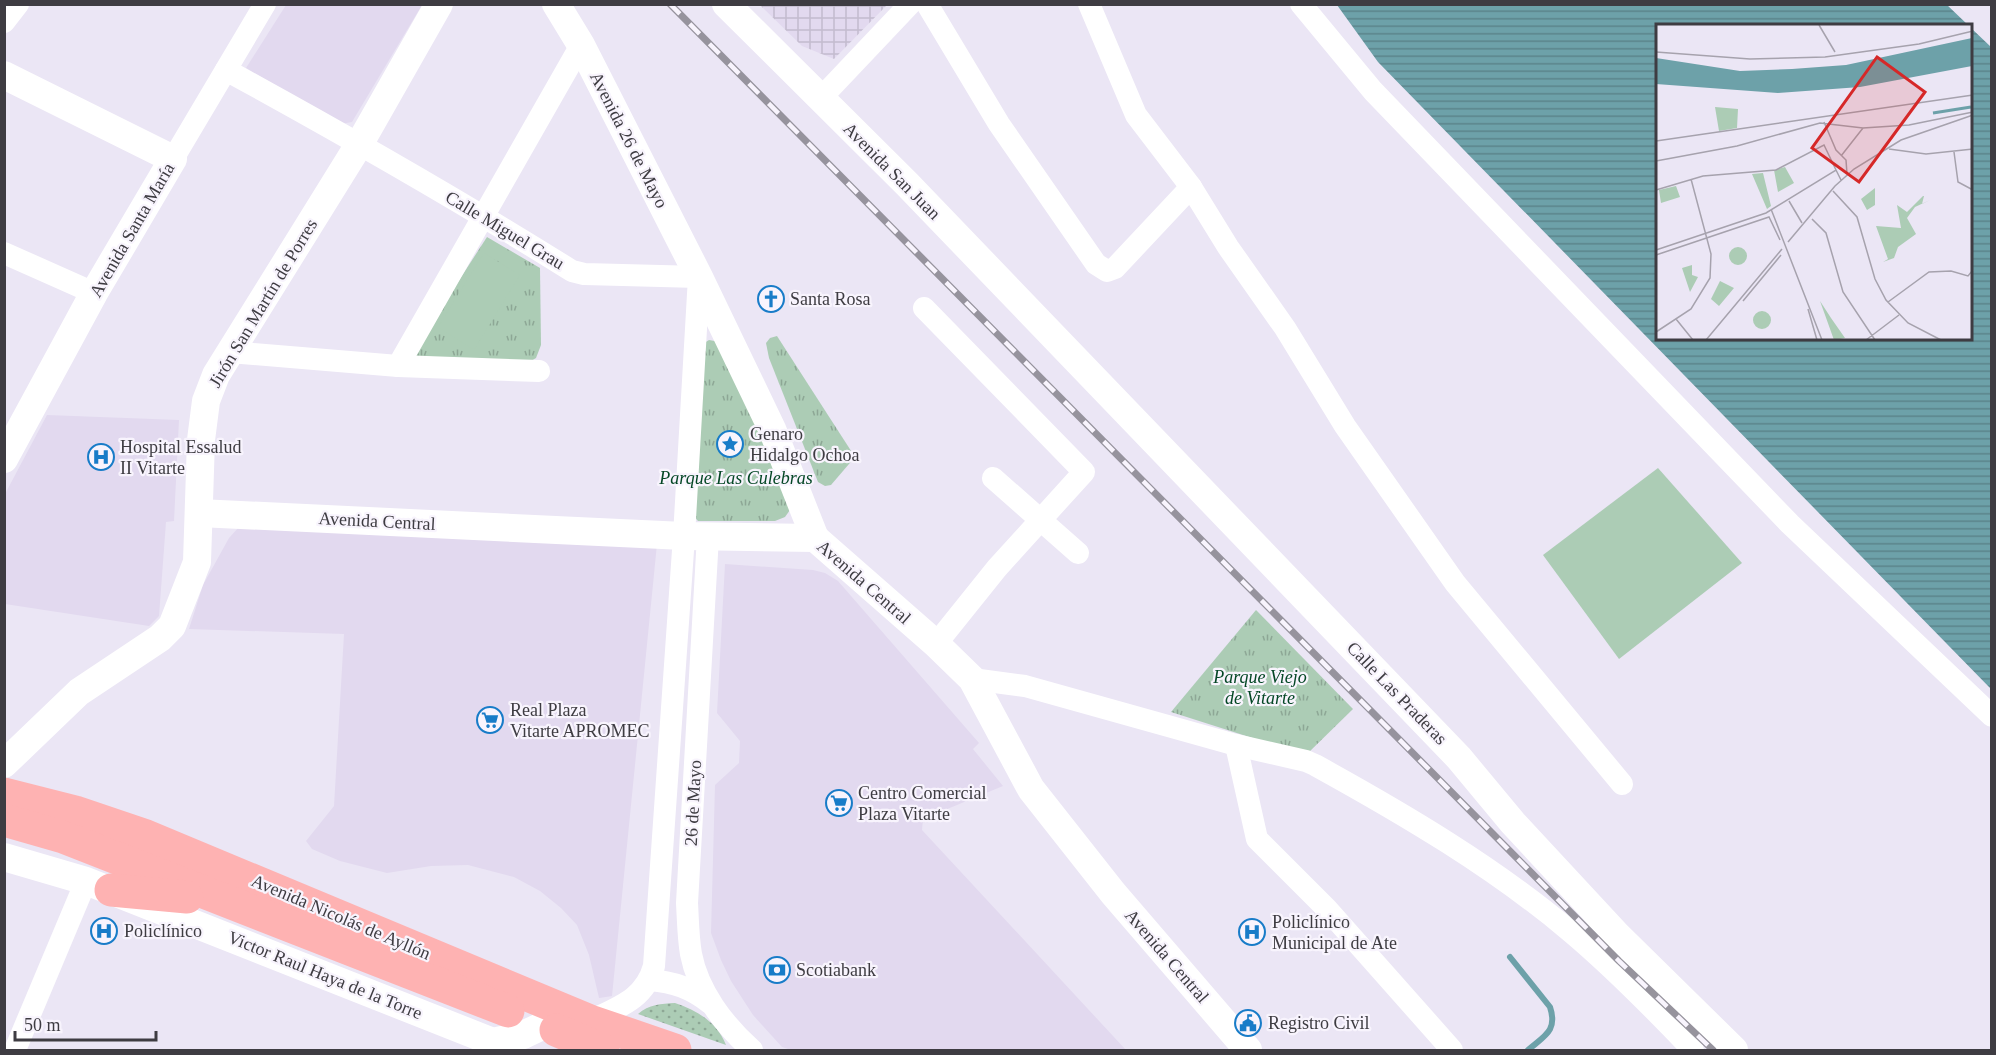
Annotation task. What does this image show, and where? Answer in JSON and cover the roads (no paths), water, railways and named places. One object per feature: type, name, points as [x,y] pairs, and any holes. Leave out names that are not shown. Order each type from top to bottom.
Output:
[{"type":"main road","name":"Avenida Nicolás de Ayllón","points":[[4,794],[75,812],[146,836],[590,1021],[675,1050]]},
{"type":"main road","name":"Avenida Nicolás de Ayllón","points":[[4,820],[63,837],[225,900],[537,1038],[603,1050]]},
{"type":"main road","points":[[98,885],[225,900]]},
{"type":"street","points":[[4,22],[18,4]]},
{"type":"street","name":"Avenida Santa María","points":[[4,459],[94,293],[265,4]]},
{"type":"street","name":"Jirón San Martín de Porres","points":[[4,764],[79,692],[160,638],[172,626],[197,562],[201,440],[206,401],[216,375],[360,143],[439,4]]},
{"type":"street","name":"Avenida 26 de Mayo","points":[[556,4],[581,45],[699,277],[772,429],[815,538]]},
{"type":"street","name":"Avenida San Juan","points":[[726,4],[1056,339]]},
{"type":"street","points":[[821,98],[909,4]]},
{"type":"street","points":[[927,4],[999,124],[1096,264],[1107,271],[1115,268],[1191,187]]},
{"type":"street","points":[[1089,4],[1136,115],[1191,187],[1228,247],[1285,328],[1345,426],[1455,583],[1622,784]]},
{"type":"street","points":[[1301,4],[1373,91],[1790,524],[1992,716]]},
{"type":"street","points":[[398,366],[581,45]]},
{"type":"street","name":"Calle Miguel Grau","points":[[226,70],[360,143],[579,273],[699,277]]},
{"type":"street","points":[[4,75],[173,159]]},
{"type":"street","points":[[4,253],[94,293]]},
{"type":"street","points":[[696,536],[699,277]]},
{"type":"street","points":[[924,308],[1084,472],[997,568],[936,644]]},
{"type":"street","name":"Calle Las Praderas","points":[[1056,339],[1459,758],[1513,823],[1617,935],[1734,1050]]},
{"type":"street","points":[[230,352],[398,366],[539,371]]},
{"type":"street","points":[[993,478],[1078,553]]},
{"type":"street","name":"Avenida Central","points":[[199,513],[696,536],[815,538],[936,644],[972,679],[994,694],[1031,789],[1113,893],[1248,1050]]},
{"type":"street","name":"26 de Mayo","points":[[650,980],[654,966],[696,536]]},
{"type":"street","name":"26 de Mayo","points":[[696,536],[687,903],[691,954],[698,978],[711,1004],[752,1050]]},
{"type":"street","points":[[994,694],[1025,686],[1314,765],[1379,800],[1499,877],[1579,939],[1644,998],[1693,1050]]},
{"type":"street","points":[[1236,745],[1257,839],[1327,909],[1452,1050]]},
{"type":"street","name":"Victor Raul Haya de la Torre","points":[[4,857],[98,885],[493,1042],[523,1035],[537,1038]]},
{"type":"street","points":[[15,1050],[98,885]]},
{"type":"street","points":[[590,1021],[630,1001],[650,980],[667,981],[683,986],[698,993],[711,1004]]},
{"type":"water","points":[[1946,4],[1967,24],[1656,24],[1656,340],[1972,340],[1972,29],[1991,47],[1991,689],[1378,62],[1337,5]]},
{"type":"waterway","points":[[1510,957],[1550,1007],[1552,1015],[1548,1032],[1528,1050]]},
{"type":"railway","points":[[670,4],[1619,961],[1713,1050]]},
{"type":"place","name":"Santa Rosa","points":[[771,299]]},
{"type":"place","name":"Genaro Hidalgo Ochoa","points":[[730,444]]},
{"type":"place","name":"Hospital Essalud II Vitarte","points":[[101,457]]},
{"type":"place","name":"Real Plaza Vitarte APROMEC","points":[[490,720]]},
{"type":"place","name":"Centro Comercial Plaza Vitarte","points":[[839,803]]},
{"type":"place","name":"Policlínico","points":[[104,931]]},
{"type":"place","name":"Policlínico Municipal de Ate","points":[[1252,932]]},
{"type":"place","name":"Scotiabank","points":[[777,970]]},
{"type":"place","name":"Registro Civil","points":[[1248,1023]]},
{"type":"park label","name":"Parque Las Culebras","points":[[736,478]]},
{"type":"park label","name":"Parque Viejo de Vitarte","points":[[1260,687]]}]
